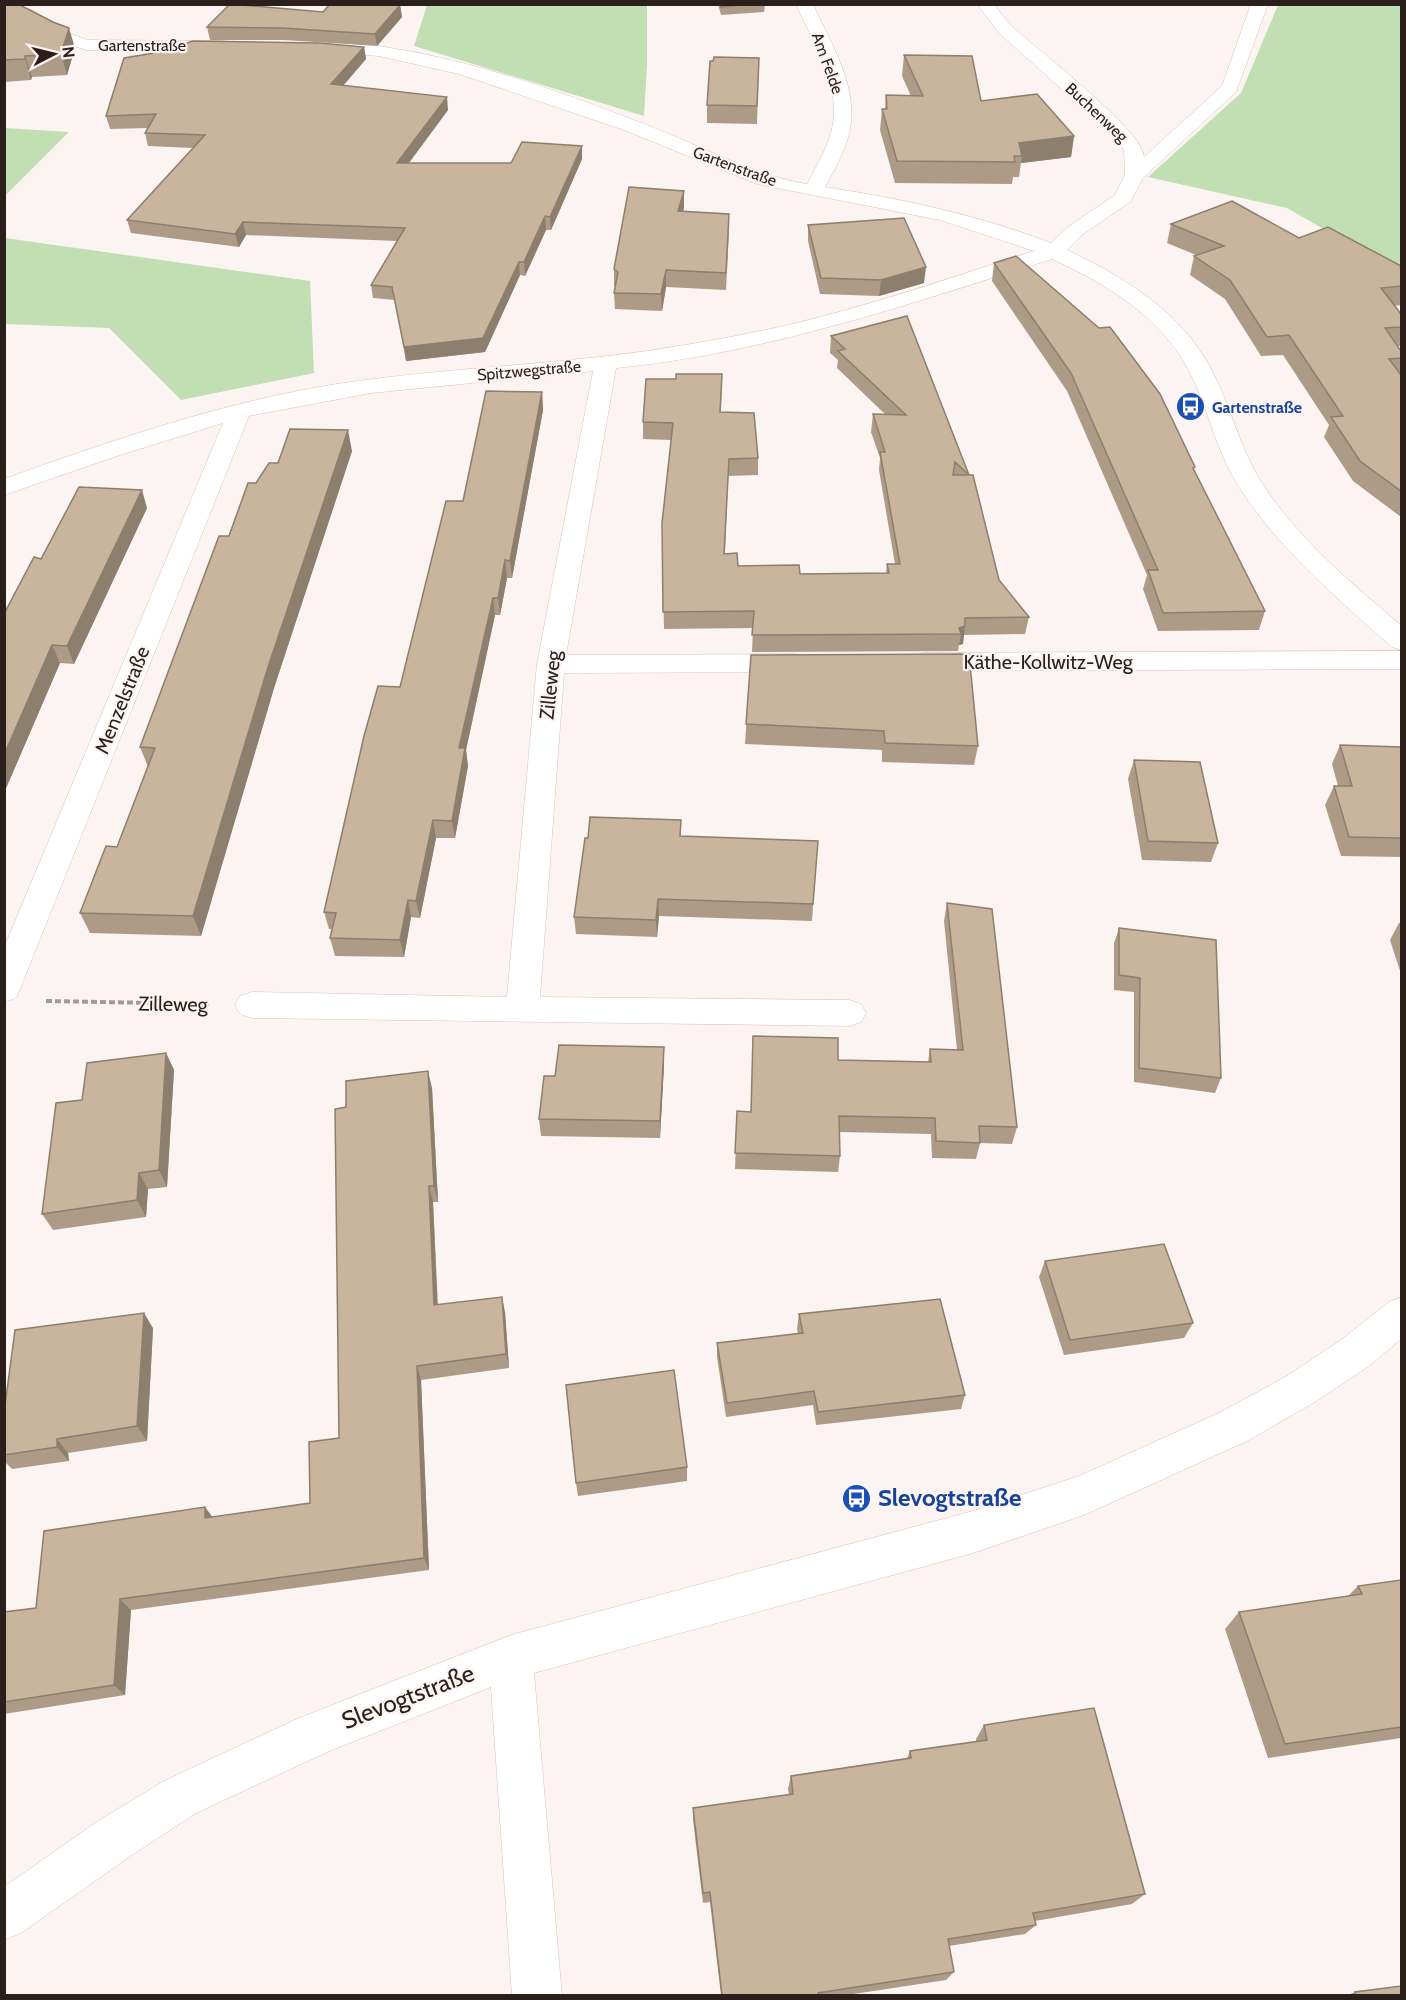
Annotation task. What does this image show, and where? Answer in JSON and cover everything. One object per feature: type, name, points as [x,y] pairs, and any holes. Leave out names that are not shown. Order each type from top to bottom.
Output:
[{"type":"street","name":"Am Felde","points":[[804,4],[830,60],[842,99],[838,140],[814,190]]},
{"type":"street","name":"Buchenweg","points":[[985,4],[1005,28],[1130,143],[1135,156],[1135,175]]},
{"type":"street","points":[[1055,251],[1075,231],[1123,198],[1135,175],[1230,88],[1260,4]]},
{"type":"street","name":"Gartenstraße","points":[[4,6],[28,15],[59,36],[87,45],[238,46]]},
{"type":"street","name":"Gartenstraße","points":[[304,46],[356,48],[391,53],[468,70],[629,125],[767,181],[955,218],[1055,251],[1094,271],[1127,292],[1176,334],[1193,355],[1209,384],[1229,440],[1247,479],[1260,498],[1310,560],[1401,641]]},
{"type":"street","name":"Spitzwegstraße","points":[[4,488],[119,446],[296,398],[375,386],[606,363],[788,332],[836,320],[1055,251]]},
{"type":"street","name":"Zilleweg","points":[[522,1010],[551,664],[606,363]]},
{"type":"street","name":"Menzelstraße","points":[[4,989],[239,412]]},
{"type":"street","name":"Käthe-Kollwitz-Weg","points":[[898,663],[1401,660]]},
{"type":"street","points":[[551,664],[814,663]]},
{"type":"street","points":[[252,1005],[849,1013]]},
{"type":"street","name":"Slevogtstraße","points":[[4,1916],[112,1839],[180,1797],[315,1734],[511,1657],[974,1532],[1084,1495],[1233,1427],[1301,1389],[1355,1353],[1401,1314]]},
{"type":"street","points":[[511,1657],[537,1995]]},
{"type":"path","name":"Zilleweg","points":[[40,1001],[252,1005]]},
{"type":"green space","points":[[427,5],[647,5],[644,116],[414,46]]},
{"type":"green space","points":[[1278,5],[1401,5],[1401,274],[1287,208],[1148,177],[1241,93]]},
{"type":"green space","points":[[4,128],[69,132],[5,196]]},
{"type":"green space","points":[[5,238],[310,281],[314,373],[181,400],[109,328],[5,324]]},
{"type":"building","points":[[4,4],[18,4],[69,28],[61,54],[4,60]]},
{"type":"building","points":[[230,4],[323,12],[330,4],[400,5],[375,34],[282,28],[207,27]]},
{"type":"building","points":[[721,4],[752,4],[721,7]]},
{"type":"building","points":[[193,41],[319,43],[364,47],[331,84],[447,97],[397,163],[511,163],[522,142],[582,146],[550,217],[545,216],[524,262],[519,262],[483,338],[404,347],[392,287],[371,285],[405,228],[243,222],[235,234],[127,220],[205,135],[145,133],[156,114],[106,116],[124,58],[154,53]]},
{"type":"building","points":[[904,55],[972,56],[981,101],[1037,94],[1074,136],[1019,143],[1022,156],[1014,156],[1015,162],[897,161],[882,109],[887,109],[886,95],[923,96]]},
{"type":"building","points":[[714,57],[759,58],[757,106],[707,105],[710,61],[713,61]]},
{"type":"building","points":[[629,187],[684,191],[678,211],[729,214],[726,273],[666,270],[661,294],[614,293],[618,272],[614,269]]},
{"type":"building","points":[[1232,201],[1299,238],[1328,227],[1401,266],[1401,286],[1381,288],[1401,314],[1401,327],[1385,328],[1401,351],[1401,358],[1389,359],[1401,375],[1401,491],[1360,461],[1331,417],[1343,416],[1289,335],[1267,337],[1230,280],[1194,256],[1224,246],[1171,224]]},
{"type":"building","points":[[904,218],[926,267],[881,280],[821,278],[808,225]]},
{"type":"building","points":[[1016,256],[1099,328],[1110,327],[1160,394],[1195,467],[1193,468],[1265,611],[1163,613],[1148,570],[1158,570],[1071,373],[994,263]]},
{"type":"building","points":[[907,316],[969,475],[973,475],[999,580],[1029,617],[965,618],[965,626],[959,628],[961,634],[752,635],[754,611],[663,612],[662,523],[673,423],[643,422],[646,379],[676,379],[676,374],[722,374],[720,412],[754,413],[758,458],[729,459],[724,554],[737,553],[738,566],[799,565],[800,574],[889,573],[887,564],[900,564],[880,452],[885,452],[873,414],[906,415],[838,351],[845,349],[831,336]],"holes":[[[955,462],[969,475],[953,475]]]},
{"type":"building","points":[[486,391],[542,392],[510,561],[505,560],[498,598],[493,598],[459,748],[465,748],[452,821],[433,820],[416,901],[408,900],[400,940],[330,938],[336,913],[324,912],[364,736],[378,686],[400,687],[446,501],[463,501]]},
{"type":"building","points":[[290,429],[348,430],[268,667],[193,916],[80,913],[106,846],[117,847],[155,748],[140,747],[219,536],[229,536],[248,483],[256,483],[269,463],[278,463]]},
{"type":"building","points":[[79,487],[142,490],[67,646],[52,645],[4,755],[4,614],[34,557],[41,559]]},
{"type":"building","points":[[969,654],[978,746],[885,743],[884,731],[746,724],[751,655]]},
{"type":"building","points":[[1340,745],[1401,747],[1401,838],[1349,837],[1334,786],[1352,786]]},
{"type":"building","points":[[1134,760],[1200,762],[1218,843],[1148,841]]},
{"type":"building","points":[[590,817],[681,820],[680,836],[818,841],[813,904],[658,899],[656,920],[574,917]]},
{"type":"building","points":[[947,903],[992,909],[1017,1127],[979,1126],[980,1143],[936,1141],[935,1118],[839,1116],[840,1156],[735,1153],[737,1111],[751,1112],[753,1036],[838,1038],[838,1060],[931,1062],[930,1049],[963,1050]]},
{"type":"building","points":[[1119,928],[1216,940],[1221,1078],[1139,1068],[1140,978],[1119,975]]},
{"type":"building","points":[[559,1045],[664,1047],[660,1121],[539,1119],[544,1076],[555,1076]]},
{"type":"building","points":[[166,1053],[159,1170],[139,1173],[137,1200],[42,1214],[56,1103],[82,1100],[87,1063]]},
{"type":"building","points":[[428,1071],[434,1186],[429,1186],[434,1305],[502,1297],[506,1354],[417,1366],[424,1558],[120,1599],[114,1685],[4,1702],[4,1612],[36,1608],[44,1531],[205,1507],[205,1518],[310,1503],[309,1442],[339,1438],[335,1109],[346,1107],[346,1081]]},
{"type":"building","points":[[1164,1244],[1193,1323],[1070,1340],[1045,1261]]},
{"type":"building","points":[[940,1299],[965,1395],[818,1412],[814,1391],[727,1403],[717,1343],[803,1333],[799,1314]]},
{"type":"building","points":[[144,1313],[137,1426],[57,1439],[57,1447],[4,1455],[4,1413],[15,1330]]},
{"type":"building","points":[[674,1370],[687,1467],[576,1483],[566,1385]]},
{"type":"building","points":[[1401,1580],[1401,1727],[1285,1744],[1239,1612],[1362,1594],[1358,1586]]},
{"type":"building","points":[[1094,1708],[1145,1894],[1033,1913],[1036,1925],[948,1939],[954,1972],[818,1993],[818,1995],[722,1995],[710,1892],[703,1893],[693,1808],[793,1794],[791,1776],[911,1758],[910,1751],[987,1740],[984,1725]]},
{"type":"building","points":[[1401,1986],[1401,1995],[1356,1995],[1355,1992]]},
{"type":"place","name":"Gartenstraße","points":[[1191,407]]},
{"type":"place","name":"Slevogtstraße","points":[[857,1498]]}]
